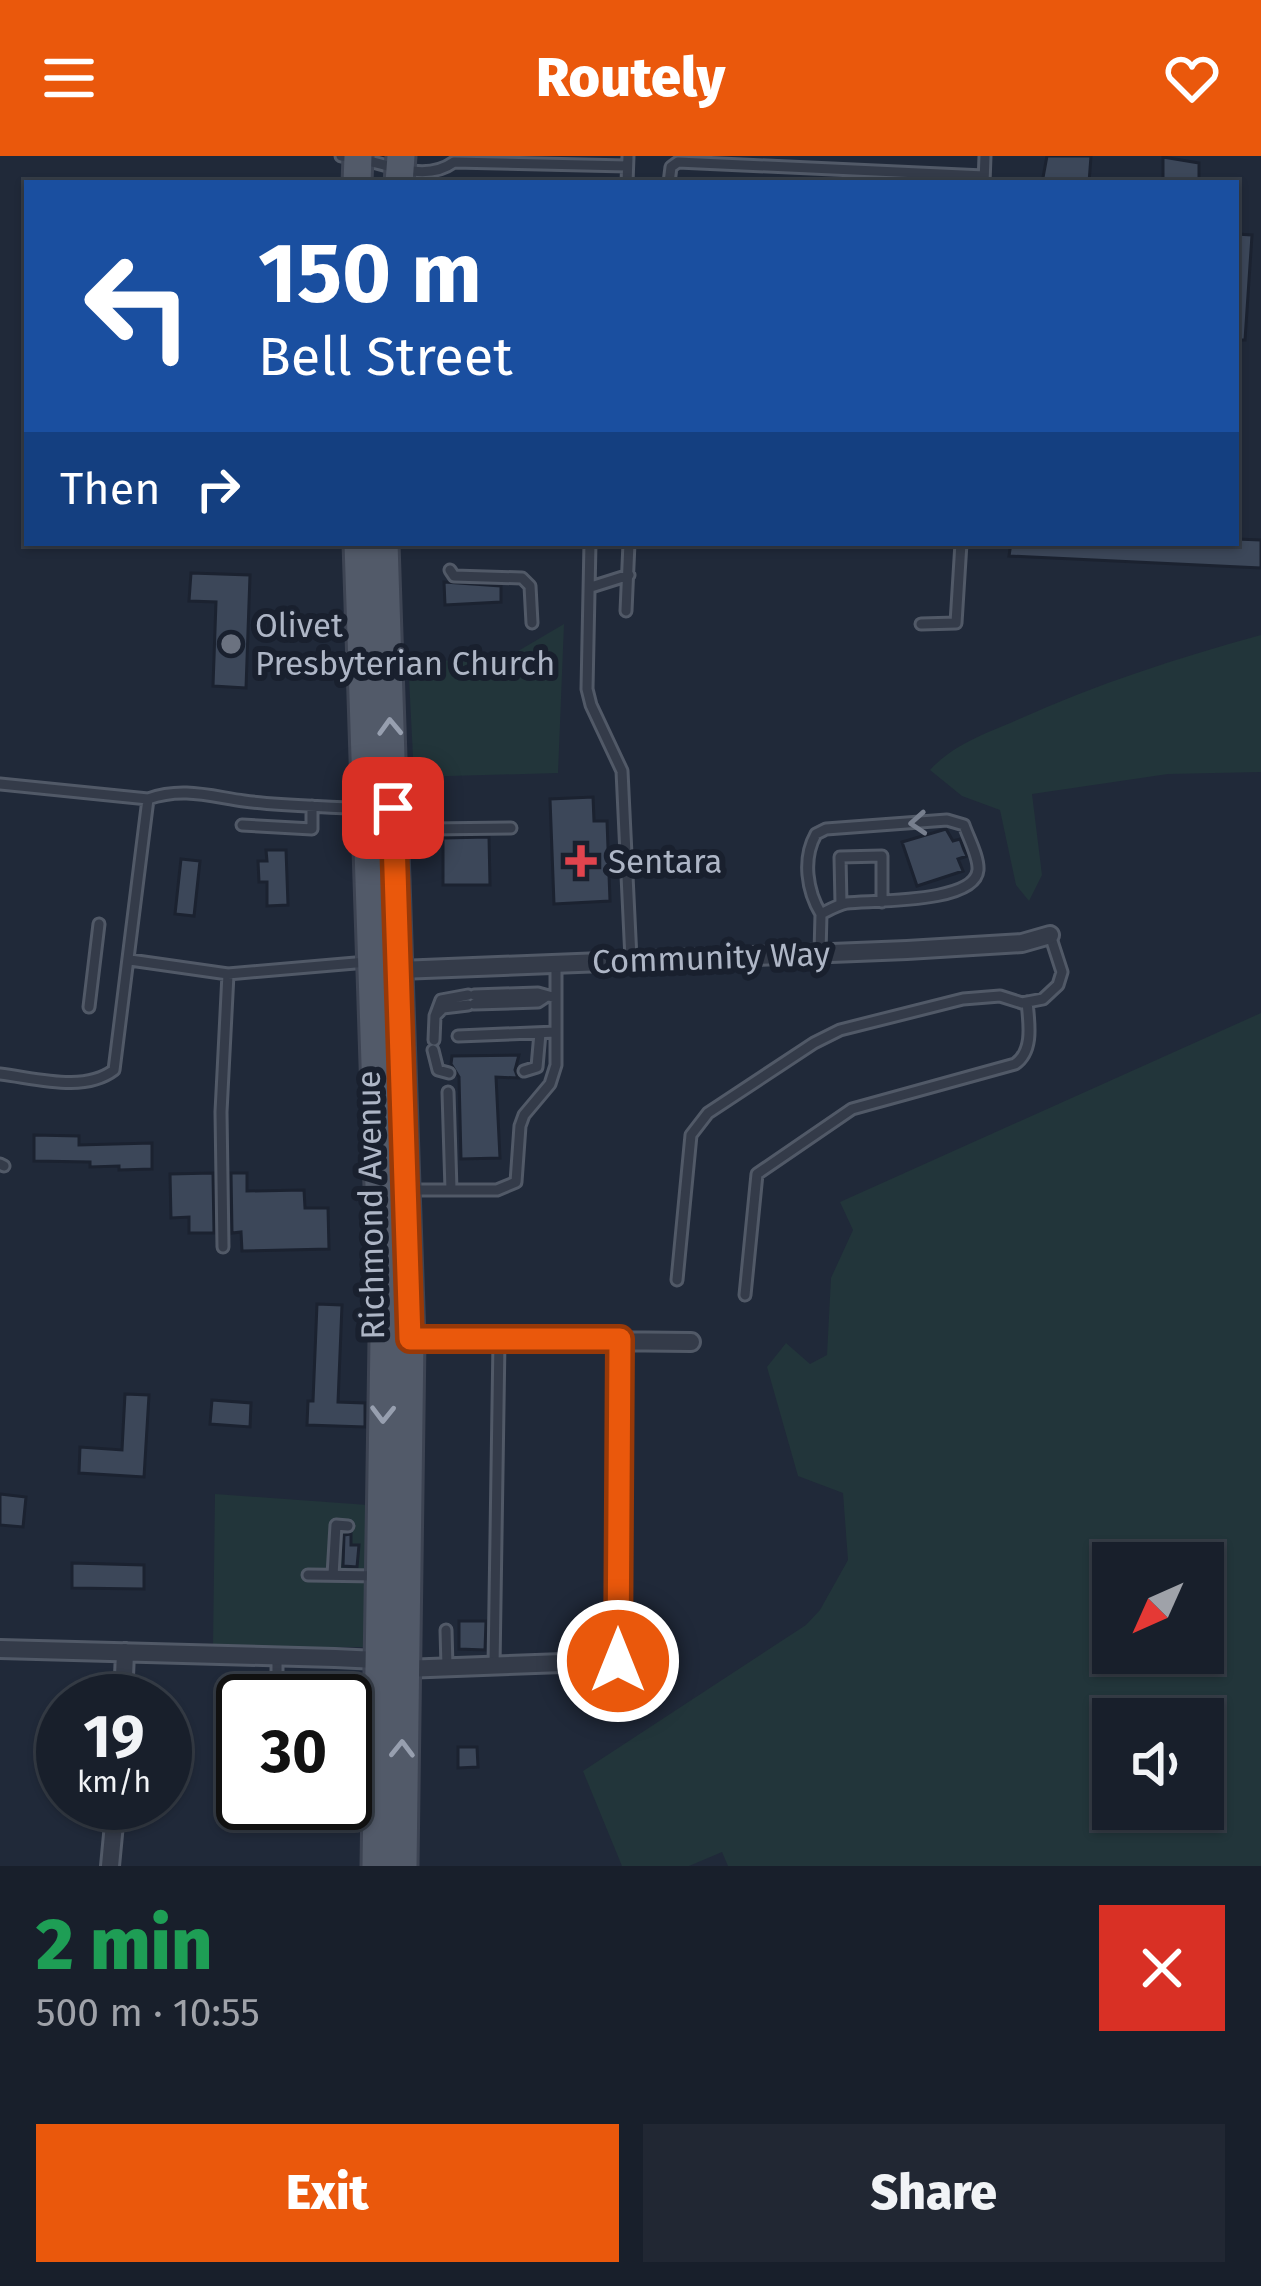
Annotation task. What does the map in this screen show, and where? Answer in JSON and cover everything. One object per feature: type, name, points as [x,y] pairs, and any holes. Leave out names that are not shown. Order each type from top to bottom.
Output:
[{"type":"main road","name":"Richmond Avenue","points":[[371,551],[397,1339],[390,1664],[376,1866]]},
{"type":"main road","name":"Richmond Avenue","points":[[386,966],[407,1190],[379,1576],[390,1664],[403,1866]]},
{"type":"street","name":"Community Way","points":[[386,966],[820,953],[1022,943],[1050,935]]},
{"type":"street","points":[[397,1339],[691,1342]]},
{"type":"street","points":[[0,1649],[277,1656],[448,1667],[618,1661],[620,1339]]},
{"type":"street","points":[[124,1652],[124,1674]]},
{"type":"street","points":[[110,1866],[113,1830]]},
{"type":"lane","points":[[341,156],[440,172],[451,159],[627,161]]},
{"type":"lane","points":[[669,180],[670,167],[678,162],[984,180],[986,156]]},
{"type":"lane","points":[[590,546],[587,689],[622,771],[631,959]]},
{"type":"lane","points":[[626,611],[629,546]]},
{"type":"lane","points":[[921,624],[956,622],[961,546]]},
{"type":"lane","points":[[450,570],[454,576],[522,578],[530,586],[532,623]]},
{"type":"lane","points":[[591,587],[629,574]]},
{"type":"lane","points":[[0,784],[148,799],[170,791],[190,791],[312,806],[429,808]]},
{"type":"lane","points":[[0,1075],[71,1082],[100,1080],[113,1070],[148,799]]},
{"type":"lane","points":[[242,825],[312,829],[312,806]]},
{"type":"lane","points":[[820,953],[821,914],[810,895],[808,862],[816,835],[826,829],[947,820],[964,825],[979,868],[967,884],[922,899],[842,904],[821,914]]},
{"type":"lane","points":[[430,830],[511,828]]},
{"type":"lane","points":[[842,904],[840,857],[882,856],[882,902]]},
{"type":"lane","points":[[89,1007],[99,924]]},
{"type":"lane","points":[[677,1280],[691,1135],[708,1113],[840,1030],[963,999],[1042,999],[1058,985],[1062,972],[1050,935]]},
{"type":"lane","points":[[130,960],[228,974],[386,966]]},
{"type":"lane","points":[[407,1190],[497,1190],[516,1182],[520,1126],[550,1084],[556,1065],[550,998],[556,962]]},
{"type":"lane","points":[[223,1247],[221,1112],[228,974]]},
{"type":"lane","points":[[449,1073],[438,1070],[434,1045],[435,1016],[443,1008],[538,993],[550,998]]},
{"type":"lane","points":[[745,1295],[757,1174],[852,1109],[1023,1059],[1028,1044],[1027,1002]]},
{"type":"lane","points":[[458,1036],[556,1032]]},
{"type":"lane","points":[[524,1071],[538,1067],[540,1033]]},
{"type":"lane","points":[[448,1092],[451,1190]]},
{"type":"lane","points":[[494,1666],[499,1340]]},
{"type":"lane","points":[[333,1576],[336,1525],[348,1526]]},
{"type":"lane","points":[[308,1575],[379,1576]]},
{"type":"lane","points":[[446,1630],[448,1667]]},
{"type":"lane","points":[[277,1656],[277,1674]]},
{"type":"green space","points":[[564,624],[558,773],[414,777],[408,658],[496,664]]},
{"type":"green space","points":[[1261,635],[1261,772],[1168,774],[1032,794],[1042,875],[1029,901],[1016,885],[1000,810],[962,796],[930,770],[970,740],[1047,707]]},
{"type":"green space","points":[[1261,1013],[1261,1866],[728,1866],[722,1852],[689,1866],[622,1866],[583,1771],[806,1625],[820,1610],[848,1560],[843,1493],[798,1476],[767,1367],[786,1343],[810,1364],[827,1355],[831,1278],[853,1230],[840,1202]]},
{"type":"green space","points":[[215,1494],[368,1505],[364,1647],[213,1647]]},
{"type":"building","points":[[1047,156],[1091,156],[1089,180],[1043,180]]},
{"type":"building","points":[[1163,157],[1199,163],[1199,180],[1163,180]]},
{"type":"building","points":[[1239,234],[1252,235],[1245,340],[1239,340]]},
{"type":"building","points":[[1239,539],[1261,540],[1261,568],[1009,556],[1011,546],[1239,546]]},
{"type":"building","name":"Olivet Presbyterian Church","points":[[191,573],[250,575],[246,688],[213,686],[216,602],[189,601]]},
{"type":"building","points":[[444,582],[501,586],[501,602],[445,605]]},
{"type":"building","name":"Sentara","points":[[593,797],[594,821],[607,821],[610,901],[554,904],[550,799]]},
{"type":"building","points":[[946,829],[953,841],[960,839],[967,856],[958,859],[963,871],[917,886],[902,842]]},
{"type":"building","points":[[489,837],[490,885],[443,885],[443,838]]},
{"type":"building","points":[[266,850],[286,850],[288,905],[267,906],[267,882],[259,882],[258,861],[267,861]]},
{"type":"building","points":[[181,859],[200,861],[194,916],[175,914]]},
{"type":"building","points":[[519,1055],[518,1078],[496,1077],[500,1158],[461,1159],[459,1077],[452,1056]]},
{"type":"building","points":[[34,1135],[79,1136],[79,1145],[152,1143],[152,1169],[34,1161]]},
{"type":"building","points":[[213,1173],[214,1233],[189,1233],[189,1217],[171,1218],[170,1174]]},
{"type":"building","points":[[231,1173],[247,1173],[247,1191],[304,1190],[305,1208],[328,1208],[329,1249],[242,1251],[241,1232],[232,1233]]},
{"type":"building","points":[[317,1304],[342,1305],[338,1402],[365,1403],[365,1427],[307,1425],[308,1401],[313,1401]]},
{"type":"building","points":[[125,1394],[149,1395],[144,1477],[79,1473],[80,1447],[122,1450]]},
{"type":"building","points":[[212,1400],[251,1403],[250,1427],[210,1424]]},
{"type":"building","points":[[0,1494],[26,1497],[23,1527],[0,1525]]},
{"type":"building","points":[[351,1534],[351,1545],[359,1545],[357,1567],[343,1566],[344,1535]]},
{"type":"building","points":[[72,1563],[144,1565],[144,1589],[72,1588]]},
{"type":"building","points":[[459,1621],[486,1621],[485,1650],[459,1649]]},
{"type":"building","points":[[458,1747],[477,1747],[478,1767],[458,1768]]},
{"type":"place","name":"Olivet Presbyterian Church","points":[[231,644]]},
{"type":"place","name":"Sentara","points":[[581,861]]},
{"type":"route","points":[[393,808],[410,1339],[620,1339],[618,1661]]}]
